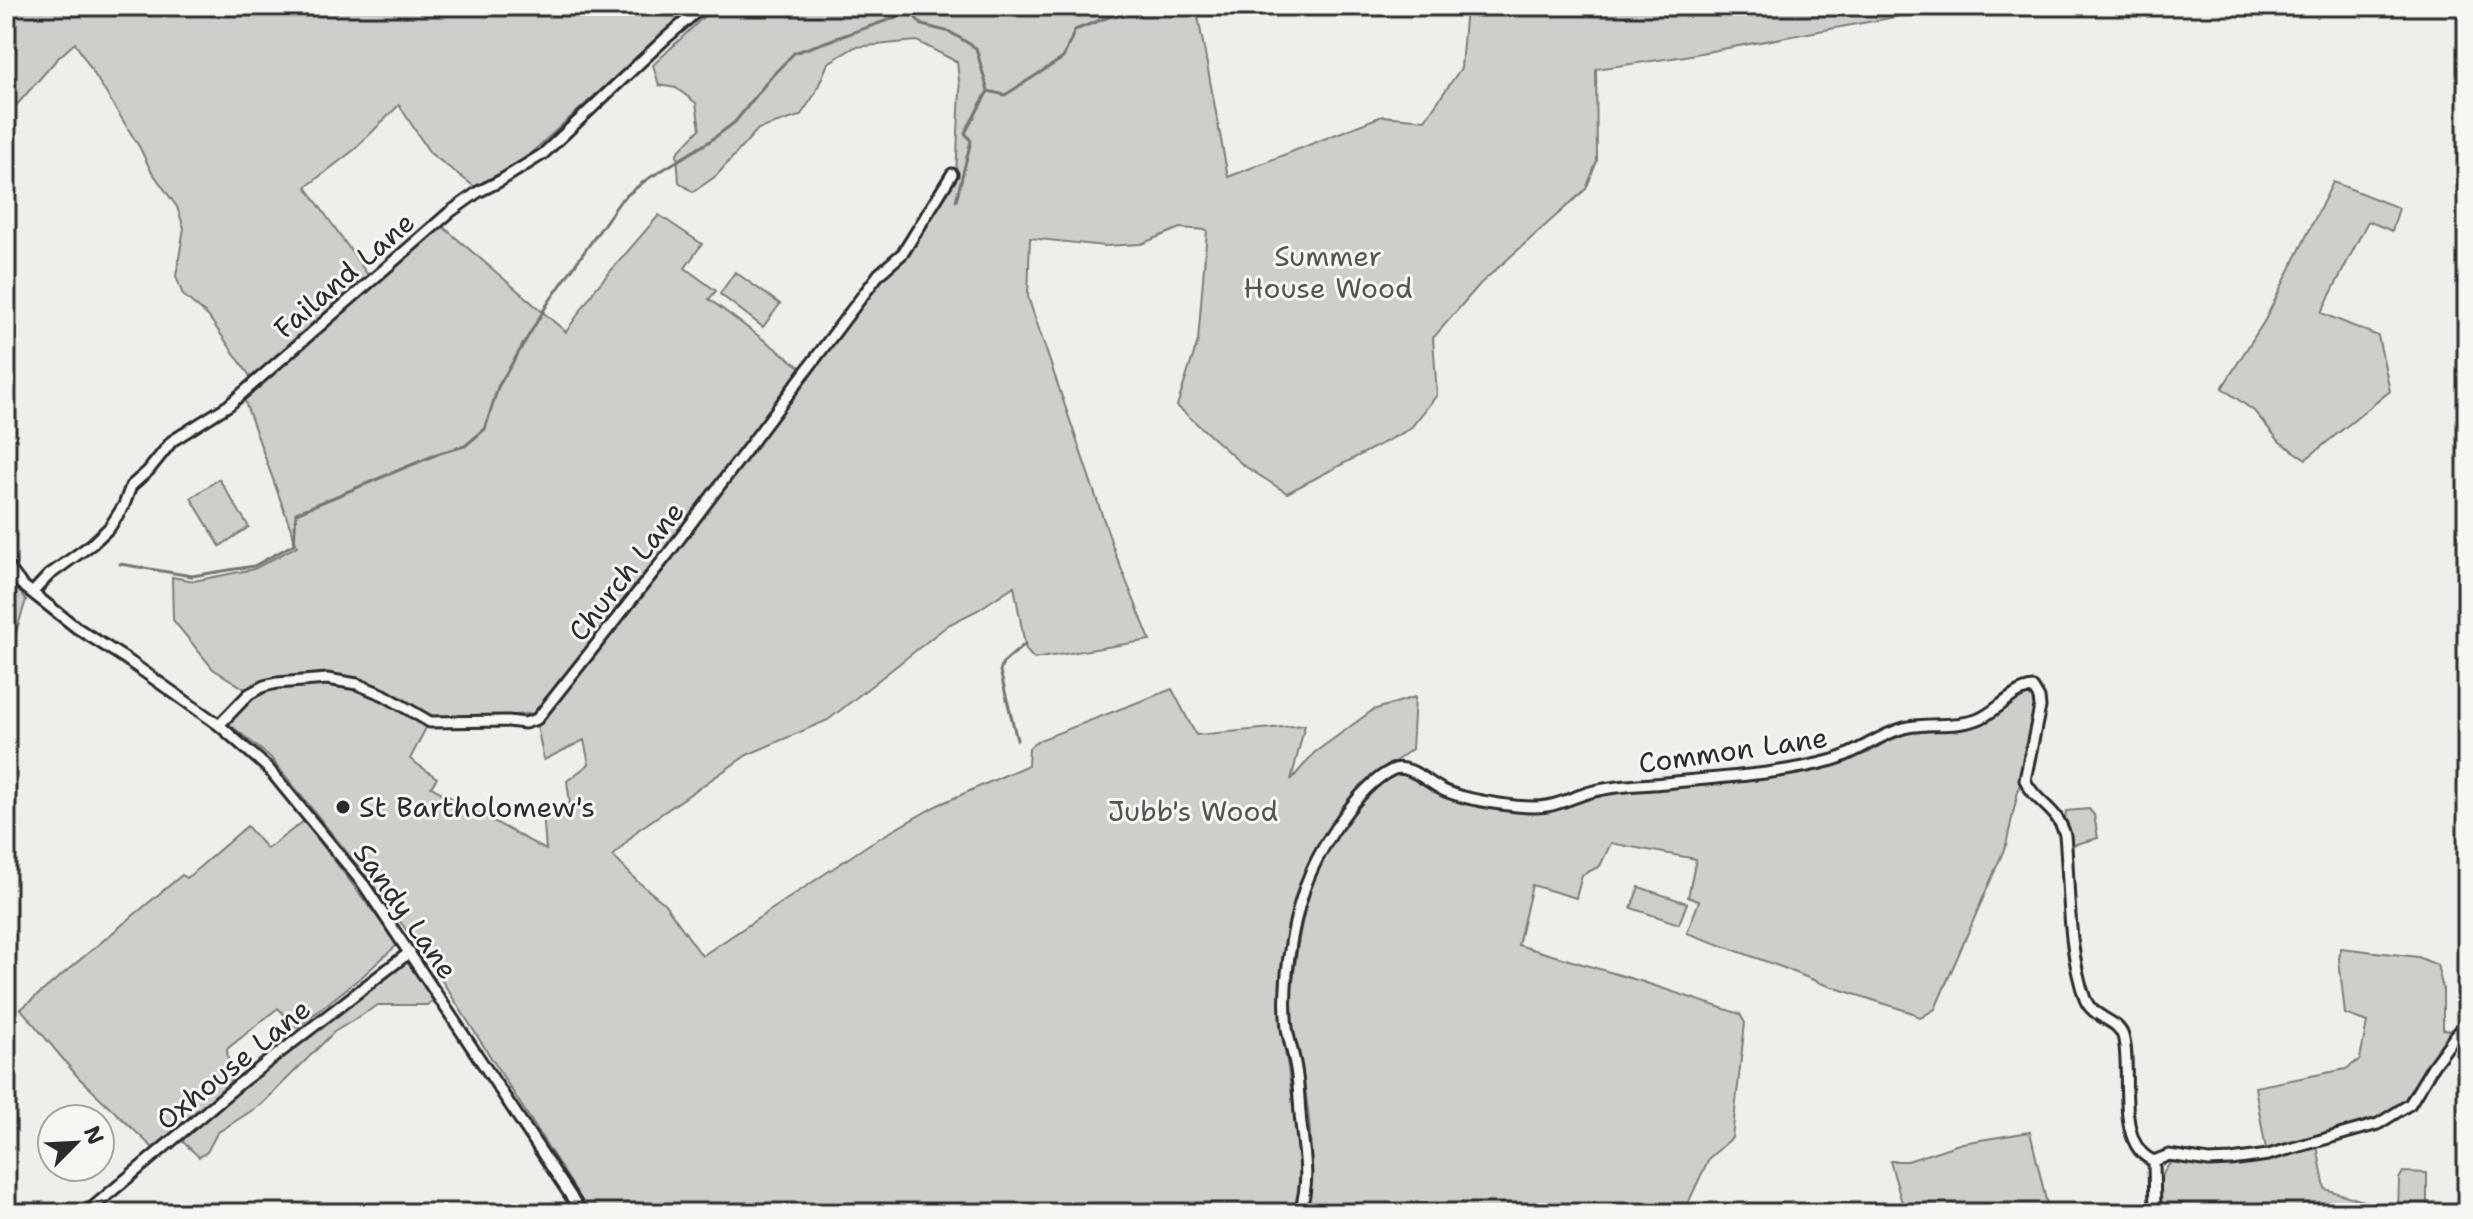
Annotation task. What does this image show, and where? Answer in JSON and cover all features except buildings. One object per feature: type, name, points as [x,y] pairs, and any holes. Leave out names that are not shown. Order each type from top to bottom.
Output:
[{"type":"street","name":"Failand Lane","points":[[33,592],[49,575],[110,527],[124,505],[131,486],[148,471],[172,441],[229,405],[450,212],[543,154],[703,6]]},
{"type":"street","name":"Church Lane","points":[[219,725],[249,694],[264,686],[327,679],[357,684],[384,695],[430,722],[525,723],[537,719],[668,554],[879,274],[903,253],[952,174]]},
{"type":"street","name":"Sandy Lane","points":[[6,564],[21,584],[77,628],[219,725],[268,768],[364,885],[582,1213]]},
{"type":"street","name":"Common Lane","points":[[1300,1213],[1307,1180],[1306,1152],[1296,1070],[1287,1027],[1297,915],[1313,865],[1325,844],[1366,790],[1384,775],[1404,767],[1447,792],[1525,807],[1546,806],[1596,790],[1774,772],[1832,760],[1848,756],[1889,732],[1977,720],[2026,688],[2033,688],[2040,707],[2025,780],[2061,821],[2079,978],[2090,1010],[2120,1029],[2126,1051],[2127,1111],[2139,1150],[2154,1161]]},
{"type":"street","name":"Oxhouse Lane","points":[[86,1213],[239,1084],[410,952]]},
{"type":"street","points":[[2155,1213],[2154,1161],[2169,1155],[2209,1161],[2268,1155],[2378,1124],[2410,1104],[2433,1066],[2467,1023]]},
{"type":"green space","points":[[6,6],[694,6],[522,161],[475,187],[430,153],[399,105],[354,150],[306,187],[368,275],[252,379],[208,316],[183,295],[176,276],[184,228],[177,207],[150,169],[75,43],[6,117]]},
{"type":"green space","points":[[715,6],[1278,6],[1260,10],[1197,11],[1228,177],[1382,116],[1425,120],[1461,68],[1466,6],[1945,6],[1679,57],[1596,69],[1597,161],[1586,189],[1480,284],[1433,338],[1437,395],[1410,429],[1287,493],[1243,465],[1177,406],[1198,341],[1207,230],[1180,228],[1141,244],[1105,246],[1030,238],[1028,297],[1115,553],[1150,640],[1034,659],[1026,650],[1014,586],[948,625],[828,720],[747,755],[638,830],[613,856],[664,903],[702,956],[871,843],[936,806],[1028,765],[1029,748],[1037,741],[1172,689],[1196,735],[1305,725],[1291,780],[1314,753],[1373,710],[1415,697],[1412,749],[1374,779],[1342,812],[1316,850],[1293,907],[1280,1006],[1299,1159],[1298,1200],[1294,1213],[590,1213],[432,965],[371,882],[271,758],[228,723],[254,697],[277,688],[323,684],[371,693],[427,726],[410,759],[437,778],[431,787],[546,850],[543,812],[570,804],[567,781],[589,764],[584,740],[544,760],[537,726],[680,547],[869,295],[907,255],[956,176],[960,90],[957,62],[917,41],[855,47],[828,63],[815,94],[800,116],[758,129],[716,176],[693,192],[679,182],[677,153],[700,129],[696,103],[676,88],[659,85],[653,65]]},
{"type":"green space","points":[[2333,182],[2399,208],[2392,231],[2368,221],[2321,313],[2378,336],[2390,391],[2306,459],[2280,442],[2254,411],[2222,388],[2265,320]]},
{"type":"green space","points":[[659,215],[702,244],[685,268],[716,291],[709,299],[803,369],[680,534],[536,713],[471,719],[430,717],[359,680],[262,683],[247,690],[213,669],[173,620],[172,577],[194,581],[254,569],[297,546],[244,399],[441,225],[566,332],[596,288]]},
{"type":"green space","points":[[735,272],[780,304],[763,327],[720,294]]},
{"type":"green space","points":[[219,479],[249,527],[220,546],[191,498]]},
{"type":"green space","points":[[6,575],[26,600],[11,648],[6,653],[6,612],[11,607],[6,599]]},
{"type":"green space","points":[[2028,693],[2034,700],[2035,716],[2006,845],[1935,1009],[1920,1018],[1687,933],[1699,901],[1688,897],[1696,859],[1611,843],[1600,866],[1582,875],[1576,898],[1532,885],[1518,945],[1740,1014],[1745,1023],[1732,1138],[1709,1158],[1690,1199],[1679,1213],[1305,1213],[1311,1158],[1309,1122],[1291,1009],[1299,939],[1307,900],[1329,846],[1352,813],[1382,783],[1404,772],[1441,794],[1464,801],[1543,812],[1608,791],[1670,785],[1671,788],[1846,759],[1870,752],[1908,731],[1960,728],[1975,724]]},
{"type":"green space","points":[[2089,809],[2094,815],[2098,838],[2069,846],[2066,811]]},
{"type":"green space","points":[[304,821],[398,944],[297,1028],[278,1008],[227,1049],[230,1082],[154,1149],[116,1113],[116,1103],[105,1103],[78,1077],[21,1009],[182,875],[187,878],[247,826],[267,849]]},
{"type":"green space","points":[[1639,887],[1687,903],[1679,924],[1631,908]]},
{"type":"green space","points":[[2341,948],[2418,957],[2437,965],[2443,989],[2443,1029],[2455,1031],[2407,1101],[2378,1121],[2272,1151],[2266,1150],[2255,1087],[2346,1069],[2360,1059],[2367,1022],[2345,1014],[2339,959]]},
{"type":"green space","points":[[409,959],[434,1000],[427,1005],[378,1005],[334,1032],[262,1104],[217,1133],[207,1152],[199,1157],[180,1139],[241,1088]]},
{"type":"green space","points":[[2030,1132],[2049,1213],[1905,1213],[1890,1161],[1908,1161],[1962,1143]]},
{"type":"green space","points":[[2317,1146],[2325,1189],[2398,1212],[2399,1179],[2403,1172],[2427,1173],[2427,1213],[2160,1213],[2162,1176],[2175,1160],[2229,1166]]},
{"type":"waterway","points":[[120,564],[192,576],[254,566],[294,544],[296,513],[440,453],[465,446],[485,429],[498,387],[548,303],[621,200],[735,122],[794,53],[911,12],[922,25],[950,32],[976,48],[988,91],[1005,95],[1063,58],[1075,30],[1137,6]]},
{"type":"waterway","points":[[956,201],[971,141],[965,133],[988,91]]},
{"type":"waterway","points":[[1017,740],[1000,671],[1003,663],[1025,644]]},
{"type":"place","name":"St Bartholomew's","points":[[343,807]]},
{"type":"park label","name":"Summer House Wood","points":[[1328,272]]},
{"type":"park label","name":"Jubb's Wood","points":[[1193,811]]}]
